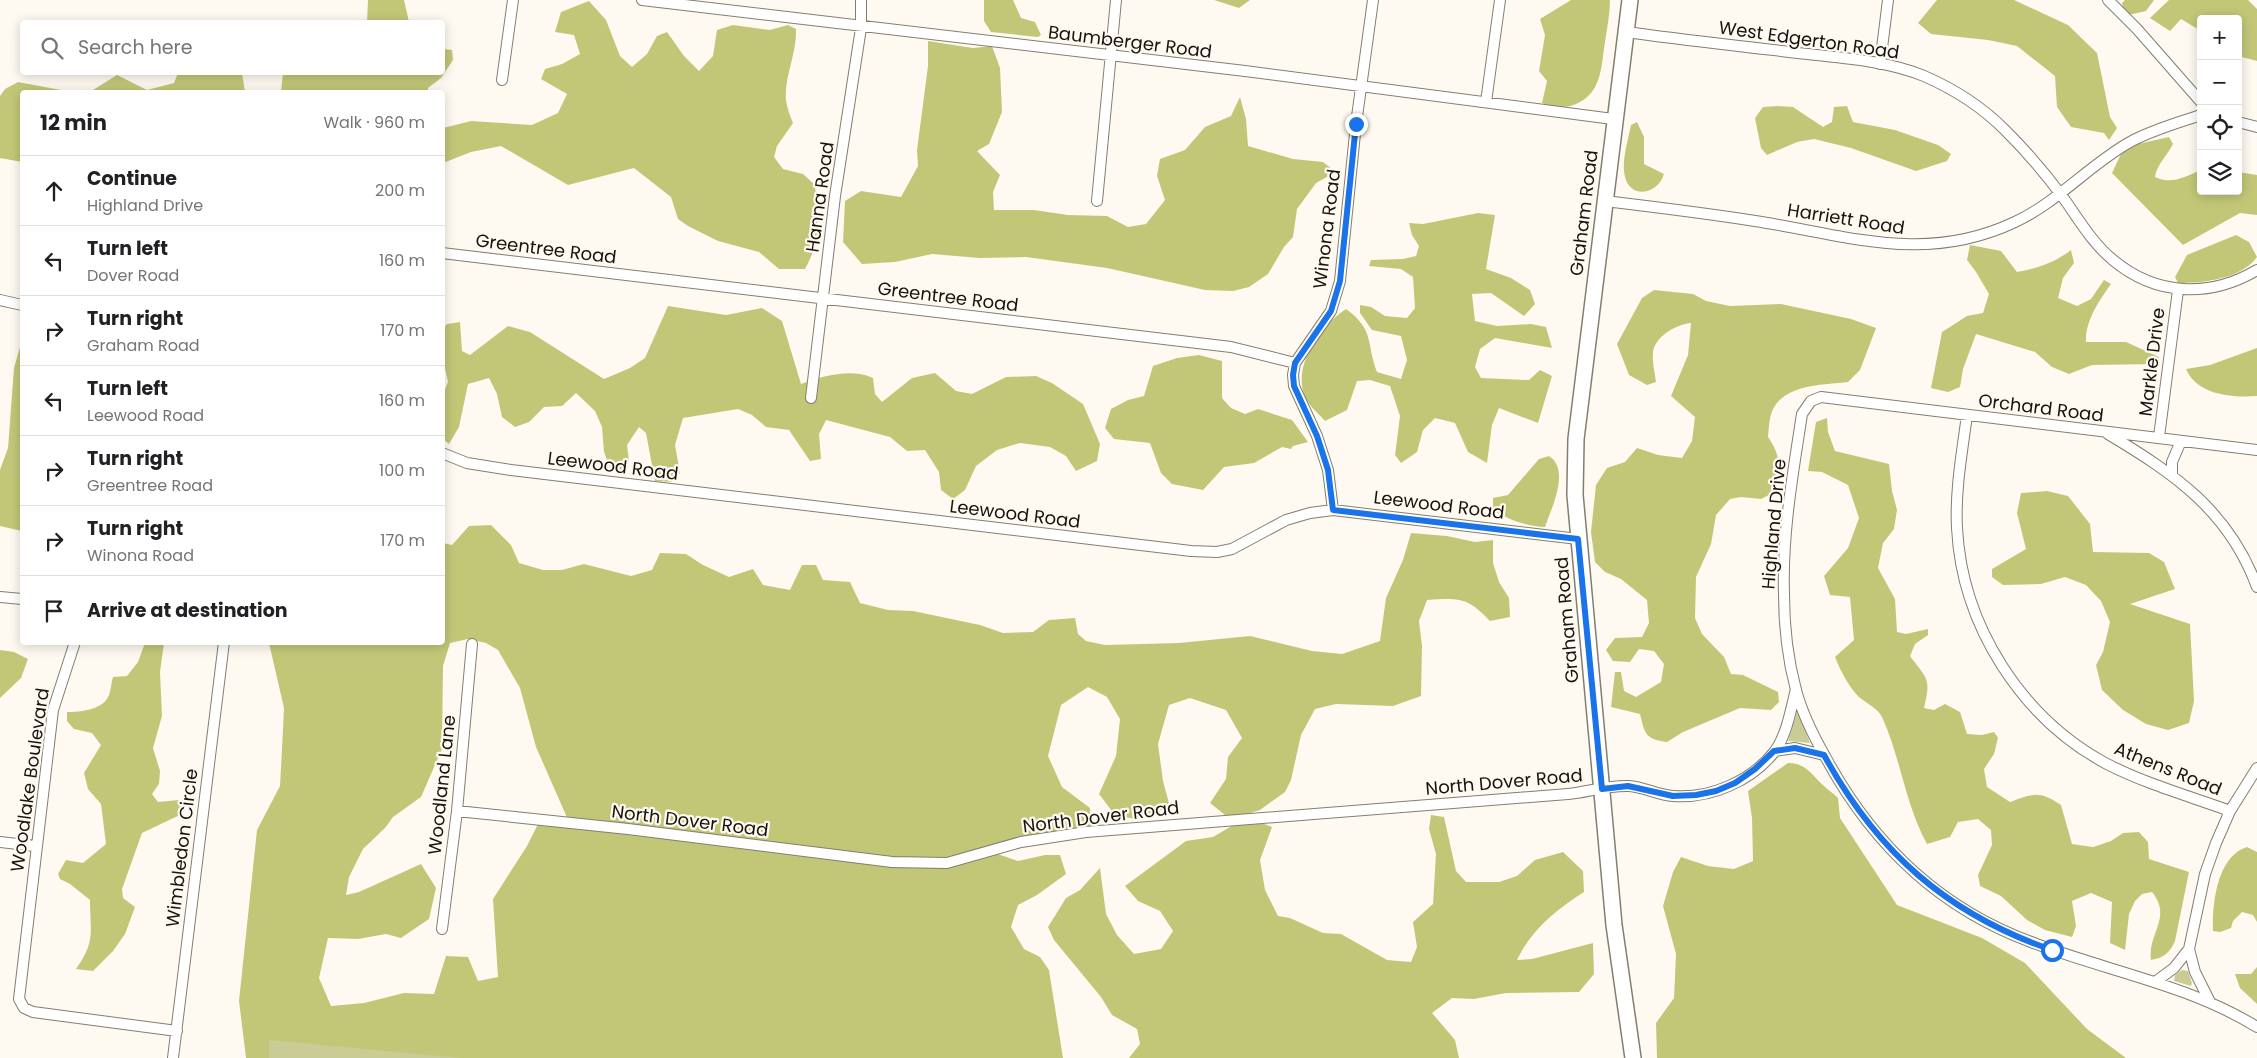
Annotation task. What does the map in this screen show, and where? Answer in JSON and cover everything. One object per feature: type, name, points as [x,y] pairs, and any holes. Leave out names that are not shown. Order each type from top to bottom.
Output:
[{"type":"main road","name":"Graham Road","points":[[1630,0],[1613,119],[1576,439],[1575,495],[1614,925],[1633,1058]]},
{"type":"street","points":[[502,80],[513,0]]},
{"type":"street","name":"Baumberger Road","points":[[642,0],[861,28],[1244,72],[1613,119]]},
{"type":"street","name":"Hanna Road","points":[[811,398],[835,196],[861,28],[862,0]]},
{"type":"street","points":[[1097,201],[1116,0]]},
{"type":"street","name":"Winona Road","points":[[1295,363],[1327,318],[1340,281],[1361,88],[1373,0]]},
{"type":"street","points":[[1486,102],[1500,0]]},
{"type":"street","points":[[1880,64],[1888,0]]},
{"type":"street","points":[[2108,0],[2182,78],[2197,97]]},
{"type":"street","name":"West Edgerton Road","points":[[1626,32],[1880,64],[1924,76],[1954,91],[1983,110],[2024,150],[2093,239],[2114,261],[2161,286],[2178,290],[2197,289],[2230,282],[2257,270]]},
{"type":"street","name":"Harriett Road","points":[[1605,201],[1754,220],[1878,243],[1909,245],[1958,240],[1999,228],[2024,217],[2060,194],[2130,142],[2164,126],[2197,116]]},
{"type":"street","points":[[2242,123],[2257,127]]},
{"type":"street","name":"Greentree Road","points":[[445,253],[1231,347],[1295,363]]},
{"type":"street","name":"Markle Drive","points":[[2159,437],[2178,290]]},
{"type":"street","points":[[0,300],[20,305]]},
{"type":"street","points":[[1295,363],[1294,386],[1323,453],[1328,470],[1333,510]]},
{"type":"street","name":"Orchard Road","points":[[1821,397],[2257,450]]},
{"type":"street","name":"Highland Drive","points":[[1821,397],[1810,401],[1802,414],[1786,539],[1784,594],[1796,690],[1809,725],[1847,796],[1874,832],[1906,864],[1956,904],[1990,924],[2031,942],[2210,1002],[2257,1026]]},
{"type":"street","name":"Athens Road","points":[[1967,415],[1958,483],[1957,515],[1960,555],[1975,612],[1986,638],[2006,672],[2034,708],[2058,730],[2094,757],[2139,779],[2230,811]]},
{"type":"street","points":[[2105,433],[2172,474],[2201,498],[2221,522],[2242,553],[2257,587]]},
{"type":"street","points":[[2172,474],[2174,453],[2181,441]]},
{"type":"street","name":"Leewood Road","points":[[445,455],[467,462],[511,470],[1207,552],[1225,551],[1240,546],[1276,525],[1298,516],[1333,510],[1578,539]]},
{"type":"street","points":[[0,597],[20,599]]},
{"type":"street","name":"Woodland Lane","points":[[442,929],[457,811],[472,644]]},
{"type":"street","name":"Woodlake Boulevard","points":[[74,645],[53,710],[21,972],[19,996],[21,1004],[33,1012],[177,1031]]},
{"type":"street","name":"Wimbledon Circle","points":[[173,1058],[224,645]]},
{"type":"street","points":[[1774,751],[1786,726],[1796,690]]},
{"type":"street","points":[[1774,751],[1795,748],[1824,755]]},
{"type":"street","name":"North Dover Road","points":[[457,811],[628,829],[892,862],[931,864],[955,861],[1030,840],[1086,832],[1568,794],[1628,786],[1673,796],[1706,794],[1727,787],[1742,778],[1774,751]]},
{"type":"street","points":[[2155,982],[2174,968],[2189,949],[2205,874],[2230,811],[2257,768]]},
{"type":"street","points":[[0,842],[36,846]]},
{"type":"street","points":[[2189,949],[2195,972],[2210,1002]]},
{"type":"green space","points":[[368,0],[404,0],[409,20],[367,20]]},
{"type":"green space","points":[[984,0],[1013,0],[1021,18],[1035,22],[1041,35],[1038,37],[991,32],[984,21]]},
{"type":"green space","points":[[1214,0],[1250,0],[1239,8]]},
{"type":"green space","points":[[1571,0],[1610,0],[1609,16],[1596,86],[1585,99],[1572,106],[1563,107],[1542,103],[1547,81],[1539,71],[1545,35],[1540,19]]},
{"type":"green space","points":[[1937,0],[2014,0],[2068,25],[2097,53],[2110,117],[2117,128],[2109,140],[2104,133],[2071,127],[2057,107],[2055,76],[2017,46],[1988,40],[1931,34],[1918,23]]},
{"type":"green space","points":[[2125,0],[2154,0],[2146,11],[2124,16],[2122,3]]},
{"type":"green space","points":[[2169,0],[2248,0],[2257,9],[2257,61],[2242,57],[2242,15],[2197,15],[2197,29],[2181,19],[2170,31],[2150,18]]},
{"type":"green space","points":[[589,1],[606,20],[620,56],[632,67],[647,54],[657,36],[667,32],[684,56],[699,71],[713,56],[717,30],[733,25],[770,30],[788,25],[796,29],[795,47],[786,91],[787,106],[793,123],[777,146],[774,157],[783,169],[803,174],[815,185],[818,228],[814,248],[805,269],[779,269],[759,252],[718,241],[688,226],[678,219],[671,197],[634,168],[568,185],[501,146],[471,152],[445,162],[445,128],[471,121],[532,125],[558,113],[567,94],[541,79],[545,69],[562,64],[580,54],[574,35],[555,32],[561,12]]},
{"type":"green space","points":[[928,41],[973,48],[992,46],[1000,68],[1002,112],[989,144],[977,151],[1000,175],[993,192],[994,210],[1034,210],[1068,215],[1107,216],[1128,227],[1146,224],[1165,200],[1157,176],[1160,159],[1185,150],[1205,127],[1231,116],[1240,97],[1246,119],[1248,146],[1293,159],[1323,162],[1336,172],[1316,183],[1297,209],[1293,237],[1284,247],[1268,274],[1249,287],[1233,291],[1205,290],[1107,268],[1026,257],[980,258],[932,254],[895,262],[862,264],[843,242],[845,201],[861,191],[901,197],[918,166],[917,150],[928,66]]},
{"type":"green space","points":[[445,49],[452,50],[453,60],[445,72]]},
{"type":"green space","points":[[117,75],[147,90],[93,90]]},
{"type":"green space","points":[[177,75],[242,75],[245,90],[147,90],[174,83]]},
{"type":"green space","points":[[283,75],[443,75],[428,90],[281,90]]},
{"type":"green space","points":[[18,82],[61,90],[20,90],[20,162],[0,158],[0,96],[5,89]]},
{"type":"green space","points":[[1847,106],[1853,122],[1895,130],[1938,145],[1951,154],[1947,161],[1916,171],[1851,148],[1814,139],[1797,142],[1767,155],[1761,148],[1755,118],[1763,107],[1793,107],[1823,127],[1832,122],[1834,107]]},
{"type":"green space","points":[[1637,122],[1644,137],[1644,164],[1664,174],[1656,186],[1644,192],[1633,189],[1628,184],[1624,171],[1625,151],[1631,125]]},
{"type":"green space","points":[[2169,137],[2173,144],[2160,164],[2155,177],[2173,180],[2197,172],[2197,195],[2242,195],[2242,173],[2257,175],[2257,215],[2240,213],[2183,245],[2112,173],[2121,154],[2138,144]]},
{"type":"green space","points":[[1478,213],[1495,215],[1486,269],[1511,278],[1530,290],[1535,304],[1524,316],[1491,293],[1472,294],[1475,321],[1497,326],[1531,324],[1546,327],[1552,348],[1495,338],[1480,349],[1475,367],[1481,378],[1529,380],[1540,370],[1552,376],[1538,423],[1499,408],[1492,425],[1487,463],[1468,452],[1455,423],[1435,418],[1423,430],[1417,452],[1401,463],[1395,455],[1400,416],[1390,386],[1370,380],[1357,381],[1347,410],[1325,421],[1305,397],[1302,385],[1302,372],[1305,360],[1318,336],[1336,316],[1346,309],[1362,324],[1366,331],[1377,372],[1401,379],[1407,360],[1401,336],[1372,330],[1360,313],[1360,305],[1371,307],[1385,316],[1407,318],[1415,308],[1413,277],[1401,269],[1369,266],[1371,260],[1403,259],[1416,256],[1419,246],[1412,235],[1409,223],[1423,224]]},
{"type":"green space","points":[[2236,235],[2249,242],[2257,257],[2250,264],[2232,275],[2210,281],[2178,283],[2175,277],[2187,255]]},
{"type":"green space","points":[[1970,245],[2001,251],[2017,272],[2046,264],[2071,250],[2074,263],[2063,278],[2058,298],[2077,306],[2091,299],[2104,280],[2111,284],[2090,319],[2086,342],[2126,342],[2159,357],[2157,364],[2092,365],[2069,374],[2052,367],[2035,352],[1976,334],[1963,369],[1960,387],[1948,392],[1931,388],[1942,332],[1967,316],[1983,313],[1989,294],[1967,260]]},
{"type":"green space","points":[[1654,290],[1693,294],[1706,301],[1730,306],[1781,304],[1851,319],[1876,328],[1860,370],[1848,382],[1817,385],[1796,390],[1779,401],[1773,409],[1768,437],[1776,452],[1778,464],[1773,493],[1761,499],[1741,497],[1730,499],[1716,515],[1711,544],[1696,577],[1695,618],[1702,634],[1724,657],[1731,674],[1743,675],[1778,692],[1779,702],[1771,710],[1740,708],[1683,732],[1667,742],[1654,739],[1647,734],[1640,714],[1611,707],[1615,672],[1621,672],[1624,691],[1636,697],[1661,682],[1664,664],[1654,651],[1639,649],[1630,662],[1613,661],[1606,650],[1615,638],[1642,637],[1649,623],[1647,600],[1621,579],[1605,572],[1595,562],[1591,532],[1596,485],[1607,468],[1625,462],[1637,448],[1658,455],[1682,458],[1692,441],[1695,417],[1671,396],[1688,355],[1691,323],[1667,332],[1657,342],[1653,357],[1656,382],[1647,385],[1629,375],[1617,344],[1642,298]]},
{"type":"green space","points":[[668,306],[726,315],[762,308],[782,321],[801,384],[837,374],[864,375],[873,378],[875,394],[882,402],[912,378],[935,373],[956,391],[972,394],[1006,377],[1036,376],[1052,383],[1083,404],[1100,444],[1097,461],[1076,471],[1066,456],[1050,447],[1020,443],[997,450],[976,466],[965,490],[953,499],[941,490],[939,472],[925,450],[907,451],[890,437],[826,420],[819,434],[821,459],[810,461],[789,430],[766,427],[752,415],[738,409],[683,418],[675,445],[680,473],[671,482],[655,481],[646,433],[639,427],[627,445],[629,461],[625,471],[612,472],[604,452],[602,427],[595,411],[576,393],[562,406],[544,407],[529,422],[515,427],[502,417],[497,394],[489,378],[468,384],[459,427],[449,444],[445,441],[445,389],[448,382],[445,368],[445,326],[447,324],[460,322],[462,351],[470,355],[508,326],[530,332],[604,379],[630,368],[645,358]]},
{"type":"green space","points":[[20,347],[20,531],[0,526],[0,470],[8,448],[14,368]]},
{"type":"green space","points":[[2257,348],[2257,396],[2216,393],[2198,384],[2191,378],[2186,369],[2210,365]]},
{"type":"green space","points":[[1199,355],[1222,361],[1222,398],[1231,408],[1245,414],[1258,409],[1292,420],[1308,442],[1293,446],[1291,449],[1282,447],[1254,463],[1224,467],[1203,490],[1172,484],[1161,473],[1150,443],[1114,439],[1105,428],[1111,409],[1128,400],[1144,396],[1153,366],[1177,358]]},
{"type":"green space","points":[[1827,418],[1828,432],[1835,451],[1889,464],[1892,491],[1897,510],[1894,529],[1883,543],[1878,568],[1895,599],[1897,632],[1906,634],[1928,629],[1928,635],[1915,644],[1910,656],[1926,680],[1927,691],[1924,708],[1934,710],[1945,704],[1960,712],[1967,734],[1982,735],[1994,732],[1998,738],[1994,754],[1984,769],[1987,787],[2010,802],[2036,795],[2047,797],[2061,805],[2072,844],[2093,847],[2111,841],[2123,833],[2139,832],[2148,842],[2149,859],[2189,872],[2175,941],[2171,949],[2163,956],[2151,960],[2152,942],[2160,918],[2158,901],[2152,892],[2142,894],[2135,901],[2129,914],[2125,950],[2110,943],[2112,902],[2091,893],[2072,901],[2076,926],[2072,937],[2045,930],[2027,920],[2001,896],[1980,886],[1978,875],[1992,845],[1991,830],[1978,819],[1958,822],[1950,837],[1927,844],[1913,813],[1894,749],[1882,717],[1877,710],[1856,694],[1844,676],[1835,657],[1854,640],[1850,597],[1830,595],[1824,576],[1848,548],[1859,518],[1848,485],[1822,472],[1808,471],[1816,422]]},
{"type":"green space","points":[[1549,456],[1555,462],[1559,480],[1558,490],[1545,527],[1518,522],[1493,510],[1493,498],[1508,495],[1539,459]]},
{"type":"green space","points":[[2047,491],[2068,496],[2090,524],[2093,552],[2149,553],[2164,562],[2175,589],[2130,604],[2190,624],[2194,701],[2189,723],[2168,730],[2146,724],[2123,710],[2102,690],[2096,665],[2103,652],[2110,622],[2101,601],[2086,585],[2065,577],[2041,584],[2003,585],[1992,577],[1992,569],[2026,549],[2017,513],[2021,493]]},
{"type":"green space","points":[[491,525],[511,545],[519,563],[543,570],[562,570],[584,564],[631,576],[652,570],[660,553],[686,554],[703,565],[729,577],[753,569],[763,585],[790,590],[802,565],[816,565],[823,580],[850,582],[860,603],[888,610],[913,611],[980,625],[1003,633],[1033,632],[1049,620],[1075,618],[1078,634],[1086,641],[1105,645],[1179,643],[1250,636],[1312,651],[1342,654],[1380,641],[1386,598],[1403,560],[1411,533],[1447,536],[1475,542],[1493,540],[1493,563],[1499,582],[1509,598],[1510,617],[1490,621],[1469,603],[1455,599],[1427,600],[1419,621],[1422,646],[1421,696],[1393,706],[1336,704],[1315,709],[1301,735],[1291,780],[1285,792],[1260,810],[1230,819],[1210,803],[1226,779],[1228,757],[1242,738],[1226,710],[1190,698],[1169,705],[1158,744],[1163,781],[1170,807],[1135,819],[1115,815],[1099,794],[1116,756],[1120,719],[1107,697],[1088,687],[1061,705],[1048,756],[1062,787],[1090,808],[1091,831],[989,851],[1018,861],[1045,855],[1060,855],[1066,874],[1037,895],[1018,905],[1011,927],[1024,949],[1040,957],[1049,970],[1063,1058],[460,1058],[269,1040],[269,1058],[246,1058],[239,1001],[257,830],[280,786],[284,708],[269,645],[445,645],[445,543],[452,545],[469,526]],"holes":[[[468,639],[486,643],[498,650],[520,688],[536,747],[569,822],[538,824],[527,846],[493,899],[498,977],[478,981],[468,957],[446,956],[434,994],[404,993],[364,1003],[331,1006],[319,978],[328,938],[358,939],[386,934],[401,938],[429,919],[436,888],[421,864],[359,892],[346,895],[349,877],[363,849],[385,828],[393,817],[421,797],[442,749],[443,666],[450,643]]]},
{"type":"green space","points":[[144,645],[164,645],[160,672],[162,716],[153,748],[160,771],[159,784],[152,794],[158,802],[179,800],[182,814],[142,833],[122,889],[123,898],[135,907],[125,934],[113,951],[93,971],[76,969],[87,951],[89,943],[91,929],[90,900],[70,884],[60,879],[58,874],[66,860],[83,863],[106,844],[101,804],[88,789],[84,773],[101,745],[92,733],[74,729],[67,721],[67,712],[90,709],[101,705],[110,693],[113,677],[127,676],[138,662]]},
{"type":"green space","points":[[0,650],[14,652],[28,659],[21,678],[0,698]]},
{"type":"green space","points":[[1797,712],[1799,714],[1810,743],[1788,741]]},
{"type":"green space","points":[[1788,763],[1804,767],[1838,798],[1840,818],[1897,905],[1982,938],[2025,963],[2087,1029],[2126,1058],[1657,1058],[1656,1023],[1674,998],[1676,954],[1663,906],[1673,872],[1681,857],[1708,866],[1734,869],[1753,861],[1752,818],[1748,791]]},
{"type":"green space","points":[[1431,815],[1444,817],[1456,871],[1466,882],[1499,882],[1517,876],[1535,860],[1563,852],[1583,871],[1584,892],[1564,906],[1537,930],[1517,960],[1532,959],[1593,943],[1594,974],[1579,992],[1506,993],[1474,999],[1452,998],[1432,1013],[1455,1040],[1459,1058],[1129,1058],[1140,1044],[1137,1029],[1112,1015],[1101,997],[1054,940],[1048,927],[1066,898],[1080,890],[1100,868],[1106,914],[1117,935],[1134,954],[1161,949],[1173,931],[1160,911],[1138,901],[1125,886],[1186,841],[1213,837],[1247,817],[1272,827],[1260,860],[1265,890],[1278,916],[1290,918],[1323,933],[1341,934],[1387,960],[1411,962],[1417,947],[1413,922],[1433,904],[1436,854],[1429,829]]},
{"type":"green space","points":[[2247,847],[2257,852],[2257,922],[2253,915],[2242,912],[2233,921],[2231,928],[2220,932],[2213,931],[2215,895],[2218,882],[2229,860],[2237,852]]},
{"type":"green space","points":[[2257,967],[2257,1004],[2240,988],[2235,974],[2251,974]]},
{"type":"green space","points":[[2182,970],[2188,971],[2192,983],[2191,986],[2174,981],[2175,975]]},
{"type":"green space","points":[[257,1027],[493,1058],[253,1058]]},
{"type":"route","points":[[1356,124],[1340,281],[1331,311],[1295,363],[1293,375],[1294,386],[1317,436],[1328,470],[1333,510],[1578,539],[1602,789],[1628,786],[1673,796],[1706,794],[1735,783],[1755,769],[1774,751],[1795,748],[1806,749],[1824,755],[1858,812],[1874,832],[1906,864],[1940,893],[1976,916],[2009,933],[2052,950]]}]
